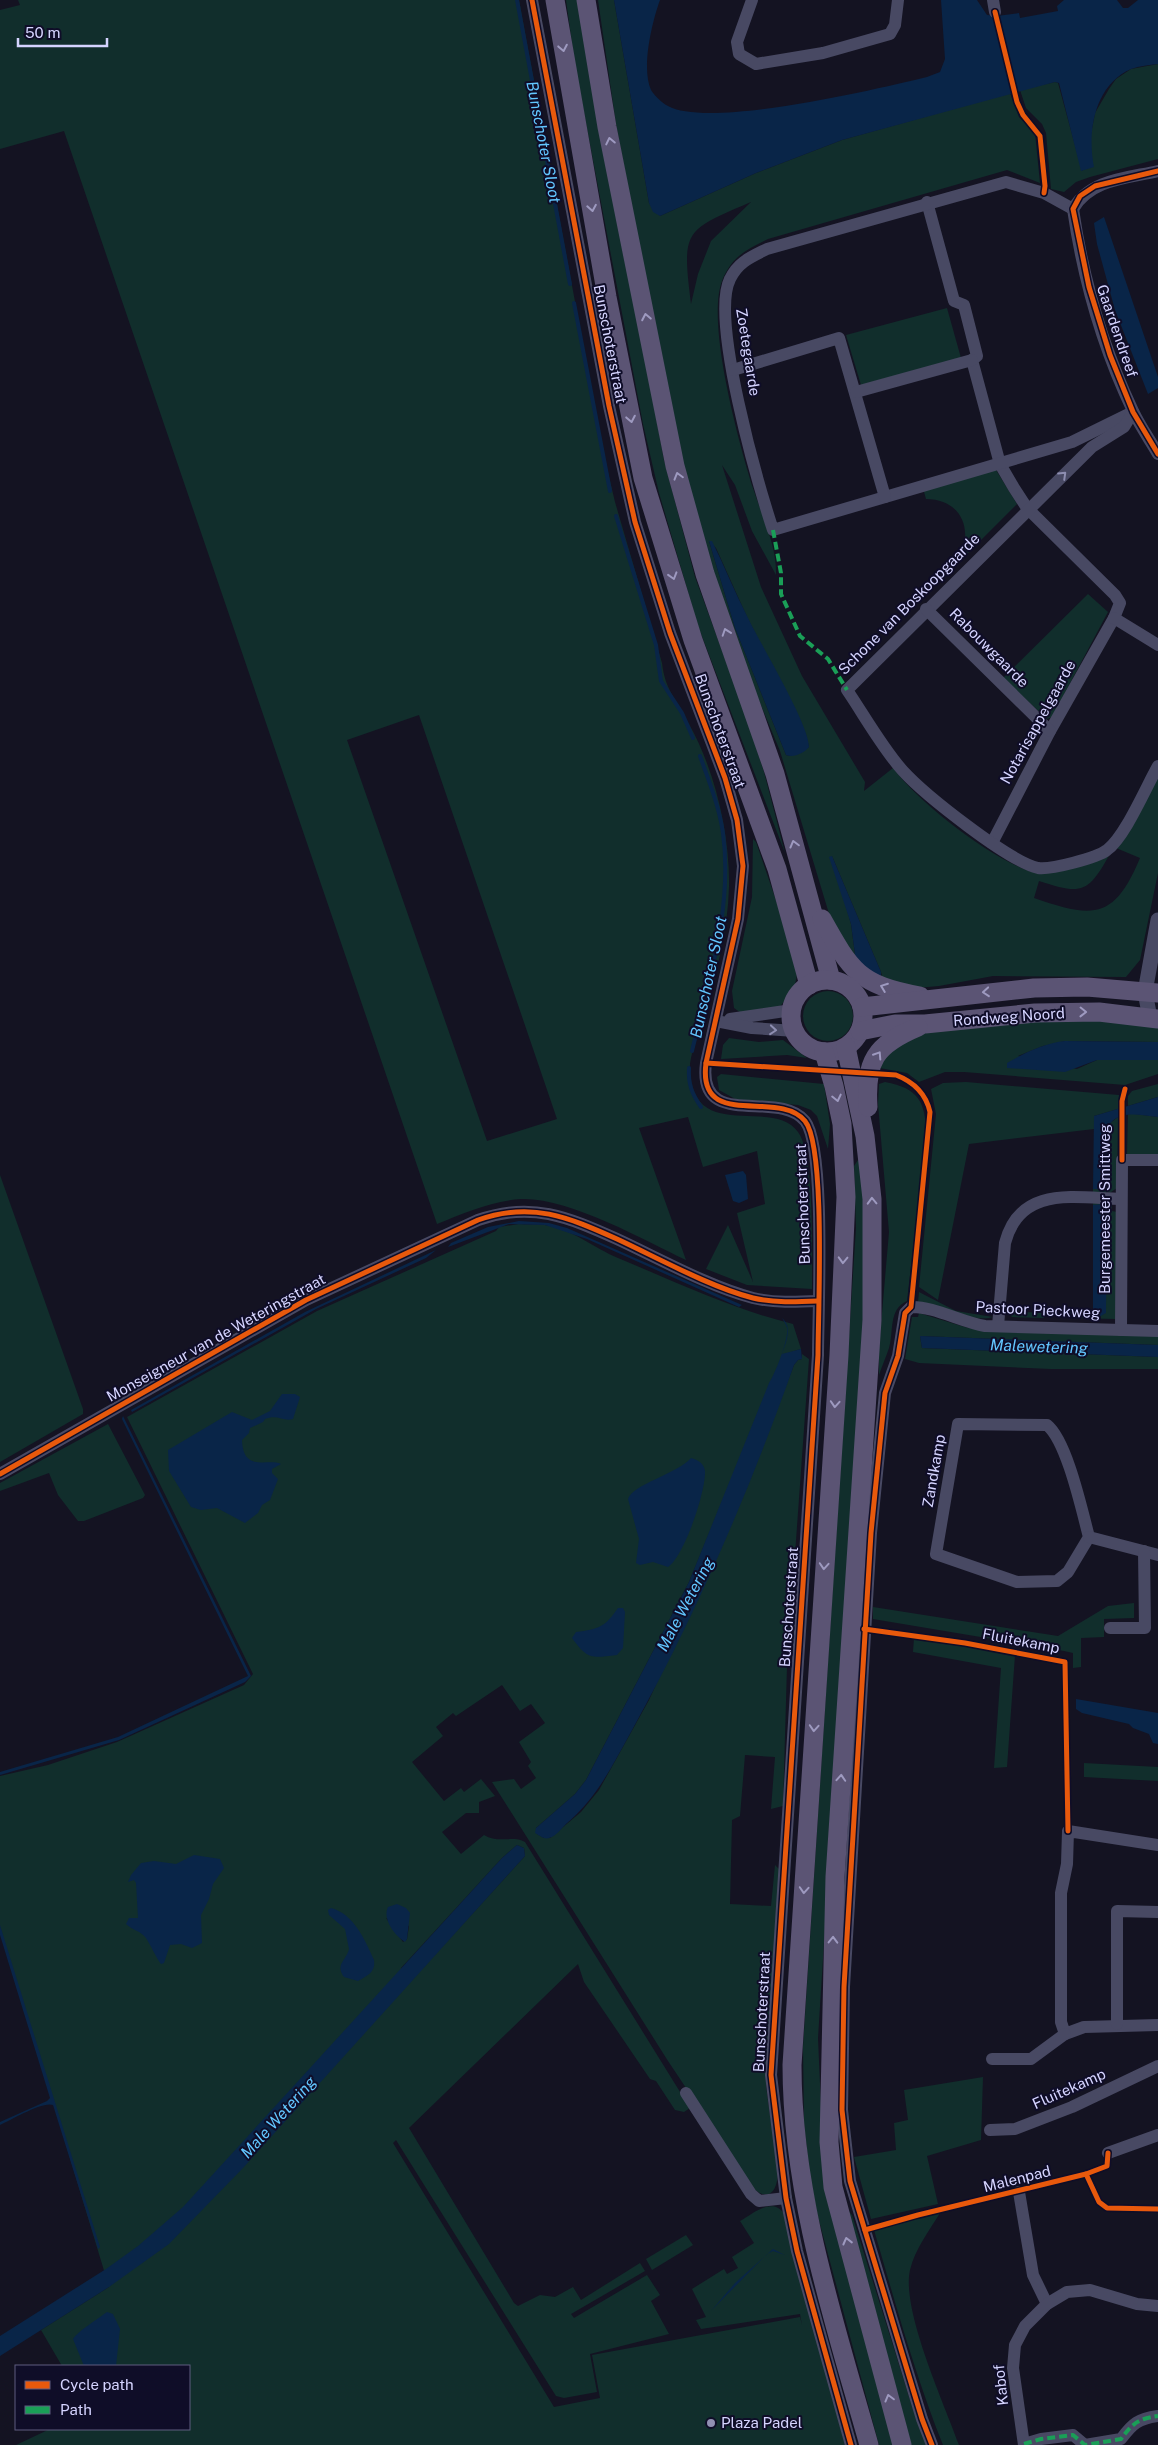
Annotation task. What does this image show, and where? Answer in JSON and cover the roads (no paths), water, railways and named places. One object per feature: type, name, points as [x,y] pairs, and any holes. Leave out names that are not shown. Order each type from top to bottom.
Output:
[{"type":"main road","name":"Bunschoterstraat","points":[[555,0],[607,297],[643,478],[693,640],[777,869],[809,985]]},
{"type":"main road","points":[[586,0],[608,127],[676,466],[706,574],[776,774],[831,980]]},
{"type":"main road","points":[[806,891],[840,953],[859,974],[881,986],[931,998]]},
{"type":"main road","points":[[831,980],[850,988],[858,996],[863,1018],[860,1030],[846,1047],[824,1052],[806,1044],[795,1031],[792,1010],[796,998],[809,985],[831,980]]},
{"type":"main road","name":"Rondweg Noord","points":[[862,1007],[1034,988],[1087,987],[1152,993]]},
{"type":"main road","name":"Rondweg Noord","points":[[860,1030],[895,1024],[925,1024],[1035,1013],[1069,1012],[1155,1015]]},
{"type":"main road","points":[[865,1136],[869,1113],[867,1089],[874,1059],[880,1050],[897,1035],[925,1024]]},
{"type":"main road","points":[[846,1047],[865,1136],[872,1199],[872,1320],[835,1877],[829,2142],[834,2187],[902,2445]]},
{"type":"main road","points":[[824,1052],[839,1105],[845,1161],[841,1320],[792,2065],[792,2108],[804,2203],[868,2445]]},
{"type":"street","name":"Bunschoterstraat","points":[[532,0],[609,406],[635,522],[670,632],[724,778],[737,820],[743,866],[738,920],[705,1069],[706,1084],[710,1092],[722,1102],[730,1105],[787,1110],[802,1118],[810,1128],[818,1191],[818,1355],[771,2052],[772,2100],[786,2198],[807,2291],[851,2445]]},
{"type":"street","points":[[752,0],[737,42],[738,54],[756,64],[823,52],[890,34],[895,25],[898,0]]},
{"type":"street","points":[[1074,209],[1080,196],[1095,186],[1158,171]]},
{"type":"street","name":"Zoetegaarde","points":[[1074,209],[1044,193],[1006,182],[928,202],[767,249],[742,261],[730,279],[725,294],[724,312],[733,370],[757,481],[773,530],[1072,442],[1133,412]]},
{"type":"street","points":[[856,392],[972,360],[977,356],[964,305],[954,301],[928,202]]},
{"type":"street","name":"Gaardendreef","points":[[1074,209],[1089,287],[1110,355],[1133,412],[1158,454]]},
{"type":"street","points":[[733,370],[839,338],[885,497]]},
{"type":"street","points":[[972,360],[1000,464],[1028,508]]},
{"type":"street","name":"Schone van Boskoopgaarde","points":[[1133,412],[1124,427],[1092,447],[926,609],[847,690],[902,770],[930,796],[992,843],[1028,865],[1040,868],[1080,860],[1106,851],[1117,839],[1158,766]]},
{"type":"street","name":"Notarisappelgaarde","points":[[992,843],[1050,731],[1114,618],[1120,603],[1115,595],[1028,508]]},
{"type":"street","name":"Rabouwgaarde","points":[[926,609],[1050,731]]},
{"type":"street","points":[[1114,618],[1158,645]]},
{"type":"street","points":[[1155,1015],[1152,993],[1158,920]]},
{"type":"street","points":[[716,1021],[792,1010]]},
{"type":"street","points":[[716,1021],[752,1028],[795,1031]]},
{"type":"street","name":"Burgemeester Smittweg","points":[[1121,1330],[1122,1160],[1158,1160]]},
{"type":"street","points":[[998,1326],[1005,1243],[1008,1229],[1016,1217],[1037,1201],[1048,1198],[1121,1198]]},
{"type":"street","name":"Monseigneur van de Weteringstraat","points":[[0,1474],[306,1300],[478,1220],[503,1213],[540,1212],[574,1220],[724,1288],[752,1298],[773,1301],[818,1301]]},
{"type":"street","name":"Pastoor Pieckweg","points":[[932,2445],[922,2419],[850,2181],[842,2110],[844,1987],[871,1533],[885,1393],[898,1356],[908,1309],[917,1307],[971,1323],[998,1326],[1158,1331]]},
{"type":"street","name":"Zandkamp","points":[[958,1424],[1047,1425],[1054,1430],[1067,1460],[1089,1537],[1068,1572],[1057,1581],[1017,1582],[936,1554],[958,1424]]},
{"type":"street","points":[[1089,1537],[1158,1555]]},
{"type":"street","points":[[1110,1628],[1145,1628],[1144,1551]]},
{"type":"street","points":[[1064,2034],[1061,2022],[1061,1893],[1067,1864],[1068,1831],[1158,1845]]},
{"type":"street","points":[[1117,2024],[1117,1911],[1158,1912]]},
{"type":"street","points":[[992,2059],[1031,2059],[1064,2034],[1084,2027],[1117,2024],[1158,2025]]},
{"type":"street","name":"Fluitekamp","points":[[990,2130],[1016,2129],[1072,2107],[1158,2066]]},
{"type":"street","points":[[686,2093],[751,2194],[759,2201],[786,2198]]},
{"type":"street","points":[[1108,2152],[1158,2135]]},
{"type":"street","points":[[1019,2192],[1033,2275],[1047,2304]]},
{"type":"street","name":"Kabof","points":[[1024,2444],[1013,2368],[1015,2345],[1025,2326],[1047,2304],[1067,2292],[1090,2290],[1137,2304],[1158,2306]]},
{"type":"street","points":[[1024,2444],[1041,2439],[1073,2435],[1085,2445],[1121,2439],[1130,2427],[1141,2418],[1158,2416]]},
{"type":"water","points":[[614,0],[660,0],[647,58],[648,81],[652,92],[663,103],[689,112],[719,113],[794,105],[871,90],[927,77],[940,72],[945,59],[941,0],[977,0],[987,15],[997,16],[1019,13],[1020,18],[1058,11],[1057,6],[1064,0],[1117,0],[1123,8],[1128,8],[1138,0],[1158,0],[1158,64],[1131,69],[1118,76],[1109,86],[1101,98],[1093,125],[1092,154],[1094,167],[1081,171],[1059,83],[1055,82],[842,140],[756,173],[660,216],[653,212],[649,203]]},
{"type":"water","points":[[1104,217],[1158,377],[1158,388],[1148,394],[1115,310],[1097,244],[1094,223]]},
{"type":"water","points":[[709,541],[712,541],[743,609],[801,721],[809,747],[799,754],[786,755],[735,628]]},
{"type":"water","points":[[832,856],[881,972],[881,977],[856,962],[851,924],[829,857]]},
{"type":"water","points":[[1065,1041],[1158,1042],[1158,1060],[1097,1060],[1065,1072],[1007,1068],[1007,1063],[1028,1052],[1042,1046]]},
{"type":"water","points":[[1158,1097],[1158,1117],[1121,1116],[1110,1124],[1106,1132],[1107,1189],[1093,1189],[1094,1116]]},
{"type":"water","points":[[743,1171],[746,1175],[748,1199],[739,1203],[733,1201],[725,1175]]},
{"type":"water","points":[[1093,1205],[1107,1205],[1106,1313],[1099,1317],[1093,1316]]},
{"type":"water","points":[[519,1221],[549,1223],[567,1228],[742,1305],[739,1307],[587,1239],[545,1225],[509,1224],[448,1247],[451,1243],[488,1227]]},
{"type":"water","points":[[436,1250],[426,1258],[316,1309],[132,1412],[131,1410],[305,1312]]},
{"type":"water","name":"Male Wetering","points":[[782,1318],[787,1326],[788,1330],[782,1354],[801,1349],[802,1359],[798,1360],[794,1365],[740,1506],[699,1598],[655,1688],[603,1781],[587,1803],[554,1836],[549,1838],[542,1837],[535,1833],[536,1828],[575,1794],[586,1780],[689,1582],[781,1356],[787,1333],[787,1327]]},
{"type":"water","name":"Malewetering","points":[[920,1336],[1158,1345],[1158,1357],[922,1348]]},
{"type":"water","points":[[282,1394],[295,1394],[300,1397],[293,1419],[286,1420],[273,1417],[265,1419],[263,1422],[250,1428],[249,1433],[242,1440],[243,1450],[251,1461],[281,1464],[272,1469],[272,1473],[278,1479],[270,1500],[262,1505],[258,1513],[245,1523],[217,1508],[201,1510],[191,1507],[169,1471],[168,1450],[232,1412],[252,1420],[270,1411]]},
{"type":"water","points":[[123,1416],[251,1676],[245,1682],[119,1740],[0,1775],[0,1772],[118,1737],[248,1676],[122,1419]]},
{"type":"water","points":[[691,1458],[702,1464],[705,1471],[698,1508],[681,1551],[668,1567],[653,1562],[640,1565],[636,1563],[639,1539],[628,1499],[638,1489],[676,1469]]},
{"type":"water","points":[[618,1608],[623,1608],[625,1612],[623,1648],[617,1655],[596,1657],[586,1654],[572,1638],[576,1632],[601,1626]]},
{"type":"water","points":[[1076,1699],[1158,1713],[1158,1744],[1153,1743],[1149,1734],[1133,1728],[1129,1724],[1082,1713],[1076,1709]]},
{"type":"water","name":"Male Wetering","points":[[517,1845],[524,1848],[525,1856],[243,2168],[169,2244],[109,2287],[0,2356],[0,2336],[106,2269],[138,2246],[183,2207],[502,1858]]},
{"type":"water","points":[[194,1855],[220,1859],[224,1868],[213,1884],[209,1899],[201,1915],[202,1943],[192,1948],[181,1944],[170,1945],[164,1963],[161,1964],[144,1936],[126,1924],[129,1918],[138,1918],[136,1883],[134,1880],[128,1882],[141,1863],[154,1861],[176,1864]]},
{"type":"water","points":[[397,1904],[406,1908],[410,1913],[405,1942],[397,1936],[388,1922],[388,1907]]},
{"type":"water","points":[[331,1908],[346,1916],[358,1929],[374,1960],[372,1971],[358,1981],[344,1977],[342,1973],[341,1966],[349,1949],[345,1929],[329,1915],[328,1910]]},
{"type":"water","points":[[0,1925],[100,2247],[98,2249],[53,2105],[35,2108],[0,2125],[0,2122],[50,2098],[0,1935]]},
{"type":"water","points":[[773,2249],[785,2255],[773,2251],[768,2254]]},
{"type":"water","points":[[764,2257],[711,2311],[735,2283]]},
{"type":"water","points":[[107,2312],[113,2314],[120,2329],[116,2365],[84,2365],[73,2339]]},
{"type":"waterway","name":"Bunschoter Sloot","points":[[517,0],[570,284]]},
{"type":"waterway","name":"Bunschoter Sloot","points":[[574,303],[610,491]]},
{"type":"waterway","name":"Bunschoter Sloot","points":[[616,516],[656,645],[661,681],[682,713],[693,738]]},
{"type":"waterway","name":"Bunschoter Sloot","points":[[692,1051],[718,943],[725,888],[723,833],[719,813],[700,756]]},
{"type":"waterway","name":"Bunschoter Sloot","points":[[689,1068],[691,1089],[701,1107]]},
{"type":"place","name":"Plaza Padel","points":[[711,2423]]}]
